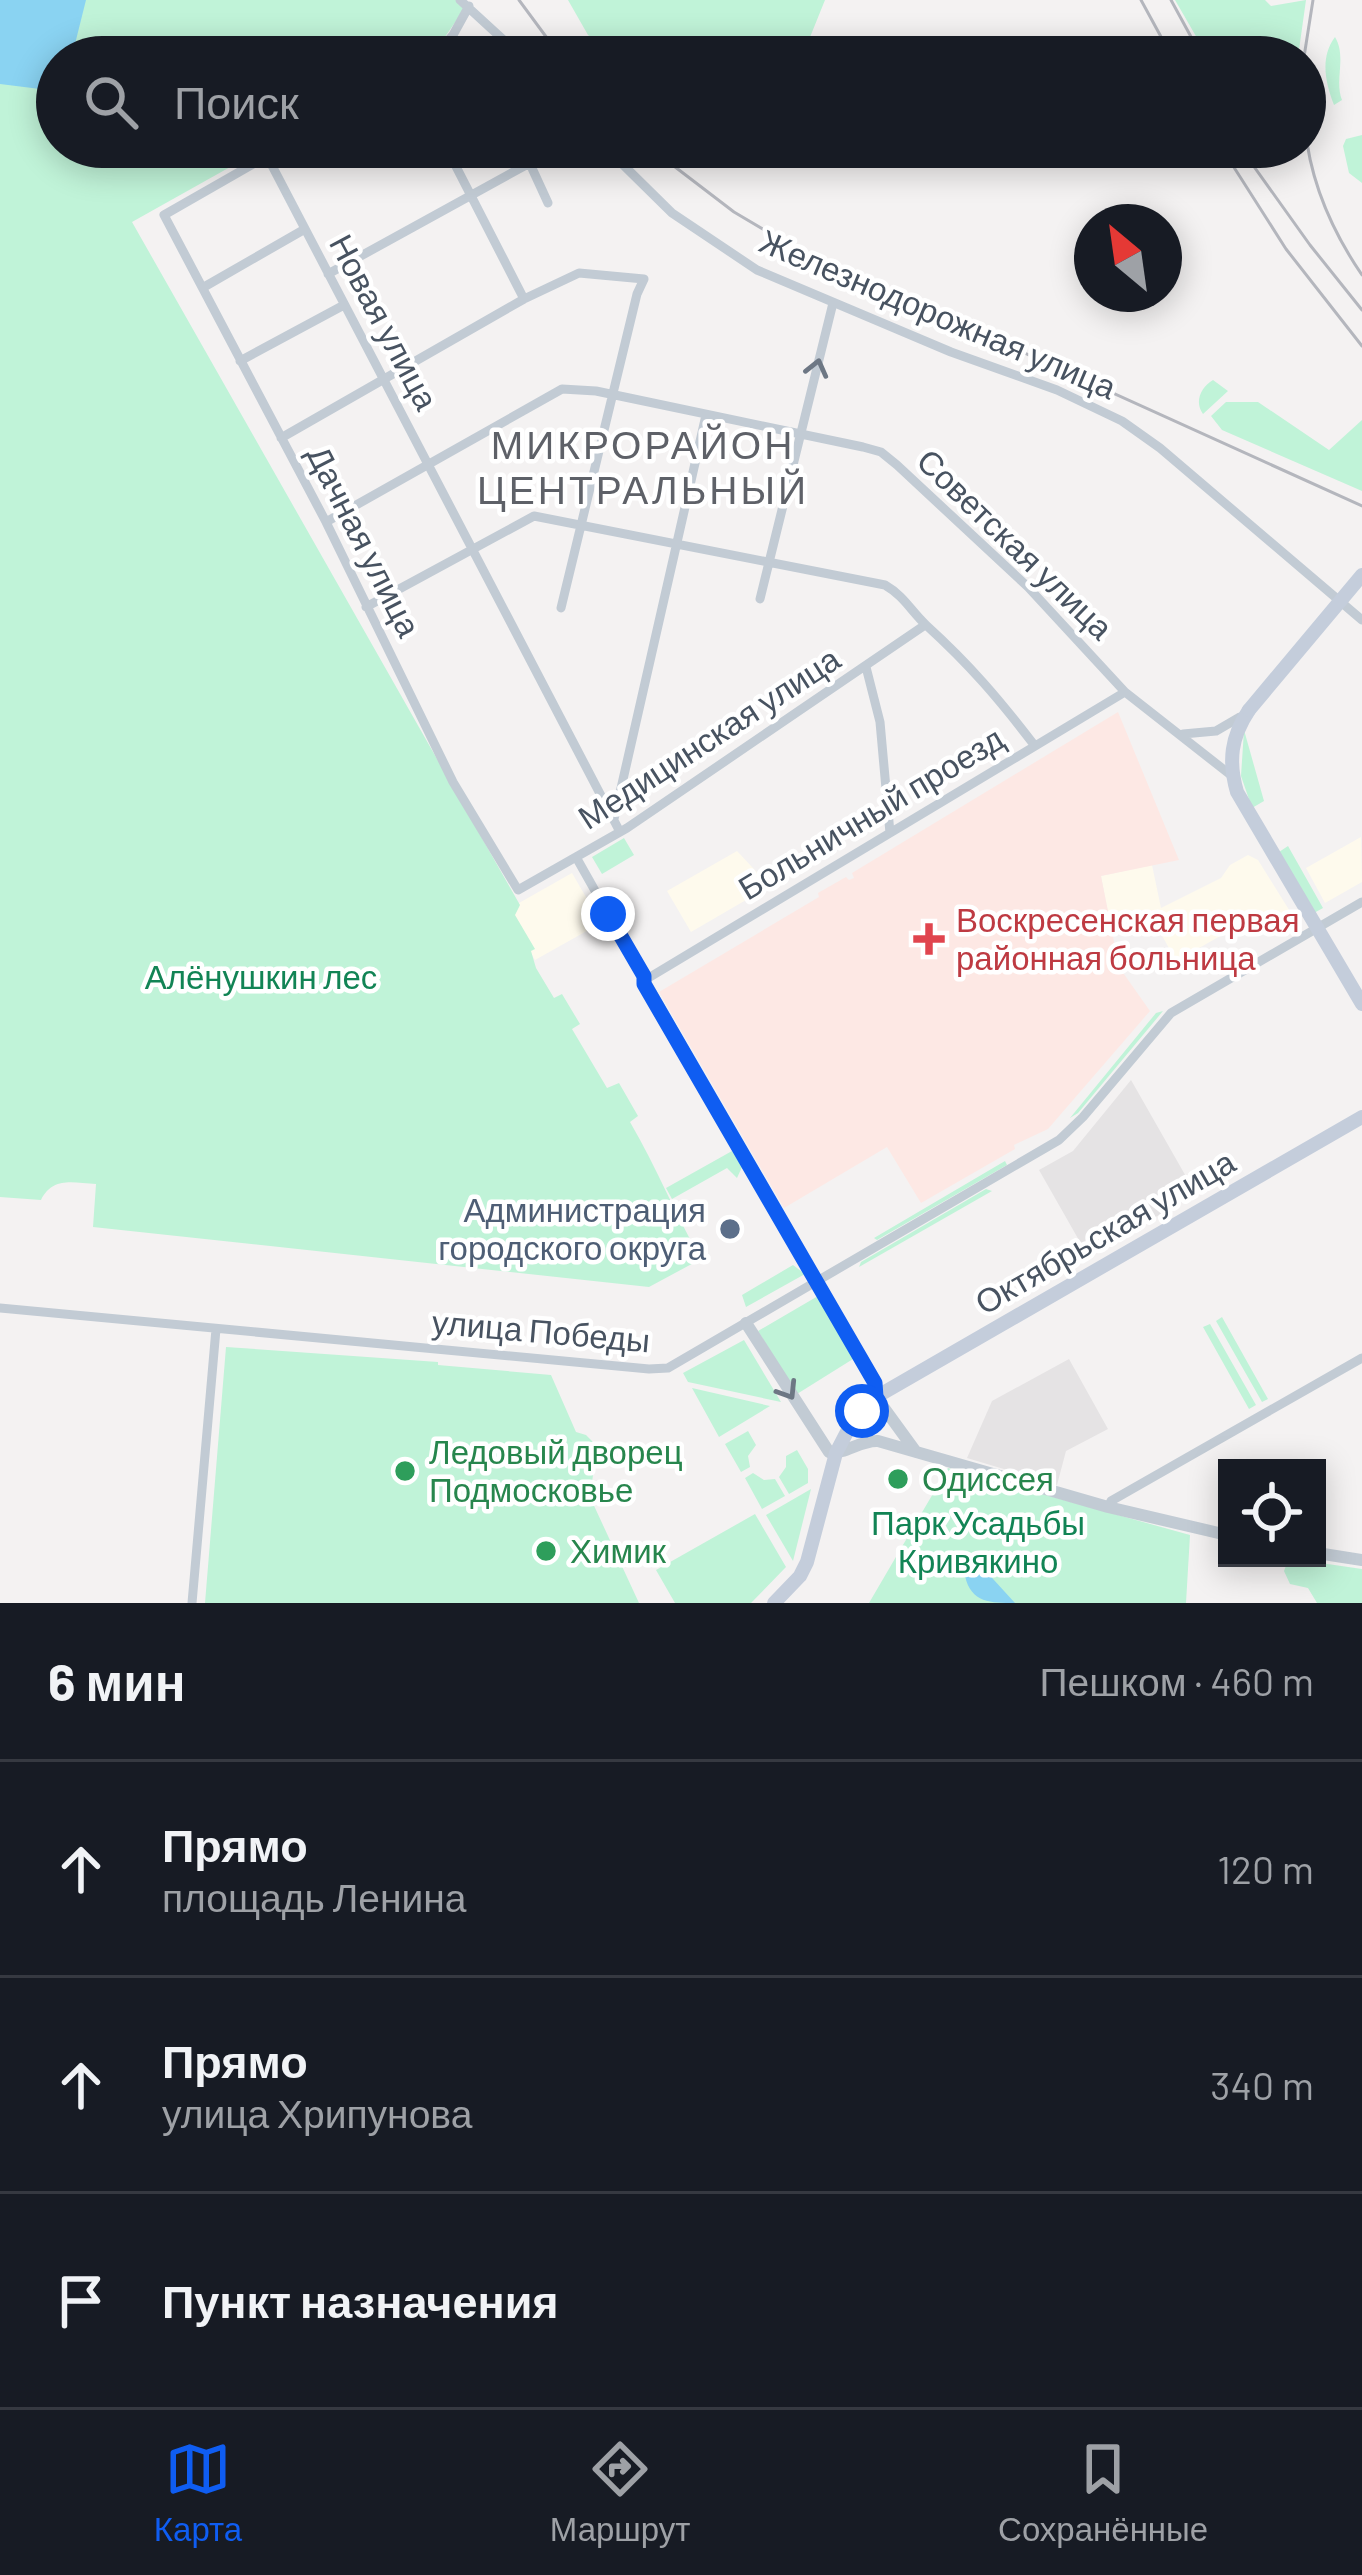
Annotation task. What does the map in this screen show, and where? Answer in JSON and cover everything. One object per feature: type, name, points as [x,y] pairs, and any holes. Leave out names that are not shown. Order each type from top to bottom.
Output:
[{"type":"main road","points":[[1232,776],[1234,736],[1249,710],[1362,575]]},
{"type":"main road","name":"Советская улица","points":[[1232,776],[1243,805],[1362,1004]]},
{"type":"main road","name":"Октябрьская улица","points":[[876,1397],[1362,1117]]},
{"type":"main road","points":[[774,1603],[806,1565],[836,1454],[848,1428],[876,1397]]},
{"type":"street","points":[[452,36],[465,3],[500,36]]},
{"type":"street","name":"Дачная улица","points":[[246,168],[164,214],[326,522],[454,782],[518,890]]},
{"type":"street","name":"Новая улица","points":[[273,168],[620,832]]},
{"type":"street","points":[[457,168],[524,299]]},
{"type":"street","points":[[328,274],[520,168]]},
{"type":"street","points":[[532,168],[548,203]]},
{"type":"street","name":"Железнодорожная улица","points":[[627,168],[695,232],[757,270],[951,352],[1057,390],[1122,422],[1160,448],[1362,620]]},
{"type":"street","points":[[203,287],[305,229]]},
{"type":"street","points":[[281,438],[524,299],[579,273],[644,279],[561,608]]},
{"type":"street","points":[[760,599],[832,303]]},
{"type":"street","points":[[240,361],[344,305]]},
{"type":"street","name":"Советская улица","points":[[326,522],[562,389],[613,395],[881,452],[1028,587],[1125,692],[1232,776]]},
{"type":"street","points":[[614,819],[706,415]]},
{"type":"street","points":[[366,607],[533,516],[885,585],[957,650],[1034,746]]},
{"type":"street","name":"Медицинская улица","points":[[518,890],[620,832],[926,625]]},
{"type":"street","points":[[866,667],[880,722],[890,833]]},
{"type":"street","name":"Больничный проезд","points":[[645,980],[1125,692]]},
{"type":"street","points":[[1182,734],[1216,731],[1249,710]]},
{"type":"street","points":[[576,857],[644,984],[875,1383],[876,1397],[916,1453]]},
{"type":"street","name":"улица Победы","points":[[0,1309],[661,1370],[1058,1140],[1172,1013],[1362,902]]},
{"type":"street","points":[[746,1323],[826,1450],[836,1454],[868,1440],[1218,1533]]},
{"type":"street","points":[[192,1603],[216,1329]]},
{"type":"street","points":[[1108,1507],[1111,1501],[1362,1358]]},
{"type":"street","points":[[1326,1554],[1362,1560]]},
{"type":"shaded area","name":"Воскресенская первая районная больница","points":[[1118,712],[1179,860],[1101,876],[1119,967],[1150,1011],[1048,1129],[921,1203],[887,1147],[784,1208],[659,992],[819,897],[818,893],[846,877],[854,878],[852,873]]},
{"type":"shaded area","points":[[1361,837],[1362,882],[1325,903],[1306,868]]},
{"type":"shaded area","points":[[737,851],[770,886],[691,932],[667,891]]},
{"type":"shaded area","points":[[1248,855],[1258,860],[1296,921],[1274,934],[1261,913],[1176,961],[1148,910],[1108,912],[1101,876],[1152,865],[1161,908],[1221,878],[1230,865]]},
{"type":"shaded area","points":[[572,873],[601,923],[535,960],[511,916],[519,903]]},
{"type":"shaded area","points":[[1131,1080],[1196,1194],[1103,1247],[1099,1241],[1084,1249],[1039,1170],[1073,1151]]},
{"type":"shaded area","points":[[1069,1359],[1108,1429],[1066,1451],[1057,1485],[967,1458],[992,1401]]},
{"type":"green space","name":"Алёнушкин лес","points":[[0,0],[460,0],[465,8],[446,36],[36,36],[36,168],[228,168],[132,222],[520,905],[515,915],[535,949],[531,951],[536,968],[554,998],[562,994],[580,1024],[572,1029],[607,1088],[619,1083],[638,1116],[630,1122],[701,1259],[649,1287],[93,1227],[96,1184],[58,1184],[41,1200],[0,1197]]},
{"type":"green space","points":[[568,0],[825,0],[810,36],[588,35]]},
{"type":"green space","points":[[1175,0],[1265,0],[1271,6],[1306,0],[1301,36],[1196,36]]},
{"type":"green space","points":[[1335,37],[1342,100],[1334,105],[1326,70]]},
{"type":"green space","points":[[1362,135],[1362,183],[1349,173],[1343,146],[1346,139]]},
{"type":"green space","points":[[1213,380],[1228,391],[1203,414],[1200,395]]},
{"type":"green space","points":[[1226,402],[1258,402],[1329,450],[1362,420],[1362,491],[1222,430],[1211,416]]},
{"type":"green space","points":[[1244,730],[1264,801],[1252,808],[1241,776]]},
{"type":"green space","points":[[624,838],[634,855],[602,874],[592,857]]},
{"type":"green space","points":[[1288,846],[1323,908],[1314,913],[1279,852]]},
{"type":"green space","points":[[1163,1011],[1078,1113],[1070,1118],[1156,1013]]},
{"type":"green space","points":[[732,1151],[742,1167],[737,1178],[727,1168],[672,1199],[666,1188]]},
{"type":"green space","points":[[1005,1161],[1007,1165],[874,1238]]},
{"type":"green space","points":[[986,1189],[992,1191],[859,1267],[861,1262]]},
{"type":"green space","points":[[793,1265],[805,1274],[746,1307],[742,1295]]},
{"type":"green space","points":[[818,1296],[853,1359],[797,1394],[758,1331]]},
{"type":"green space","points":[[1222,1317],[1268,1399],[1262,1402],[1216,1321]]},
{"type":"green space","points":[[1210,1324],[1256,1405],[1249,1409],[1203,1327]]},
{"type":"green space","points":[[744,1340],[781,1402],[688,1382],[683,1373]]},
{"type":"green space","name":"Ледовый дворец Подмосковье","points":[[226,1347],[551,1375],[576,1432],[597,1446],[590,1497],[639,1603],[205,1603]]},
{"type":"green space","points":[[692,1388],[770,1406],[719,1437]]},
{"type":"green space","points":[[748,1431],[756,1445],[748,1456],[750,1467],[741,1472],[725,1444]]},
{"type":"green space","points":[[797,1450],[808,1469],[808,1483],[789,1494],[779,1477],[786,1456]]},
{"type":"green space","name":"Парк Усадьбы Кривякино","points":[[948,1468],[1190,1535],[1186,1603],[869,1603]]},
{"type":"green space","points":[[753,1473],[764,1480],[775,1479],[785,1496],[762,1509],[745,1478]]},
{"type":"green space","points":[[811,1489],[793,1561],[766,1515]]},
{"type":"green space","points":[[755,1514],[786,1567],[751,1603],[675,1603],[656,1570]]},
{"type":"green space","points":[[1326,1564],[1362,1569],[1362,1603],[1317,1603],[1308,1588],[1290,1584],[1286,1567]]},
{"type":"water","points":[[0,0],[86,0],[77,36],[36,36],[36,88],[0,84]]},
{"type":"water","points":[[970,1568],[983,1568],[1015,1603],[977,1596],[965,1576]]},
{"type":"railway","points":[[519,0],[546,36]]},
{"type":"railway","points":[[1141,0],[1161,36]]},
{"type":"railway","points":[[1171,0],[1191,36]]},
{"type":"railway","points":[[1307,36],[1313,0]]},
{"type":"railway","points":[[676,168],[734,212],[802,252],[1362,506]]},
{"type":"railway","points":[[1234,168],[1286,249],[1362,346]]},
{"type":"railway","points":[[1255,168],[1362,310]]},
{"type":"railway","points":[[1313,168],[1341,241],[1362,275]]},
{"type":"place","name":"Воскресенская первая районная больница","points":[[929,939]]},
{"type":"place","name":"Администрация городского округа","points":[[730,1229]]},
{"type":"place","name":"Ледовый дворец Подмосковье","points":[[405,1471]]},
{"type":"place","name":"Одиссея","points":[[898,1479]]},
{"type":"place","name":"Химик","points":[[546,1551]]},
{"type":"district","name":"МИКРОРАЙОН ЦЕНТРАЛЬНЫЙ","points":[[643,468]]},
{"type":"route","points":[[608,914],[875,1383],[876,1397],[862,1411]]}]
